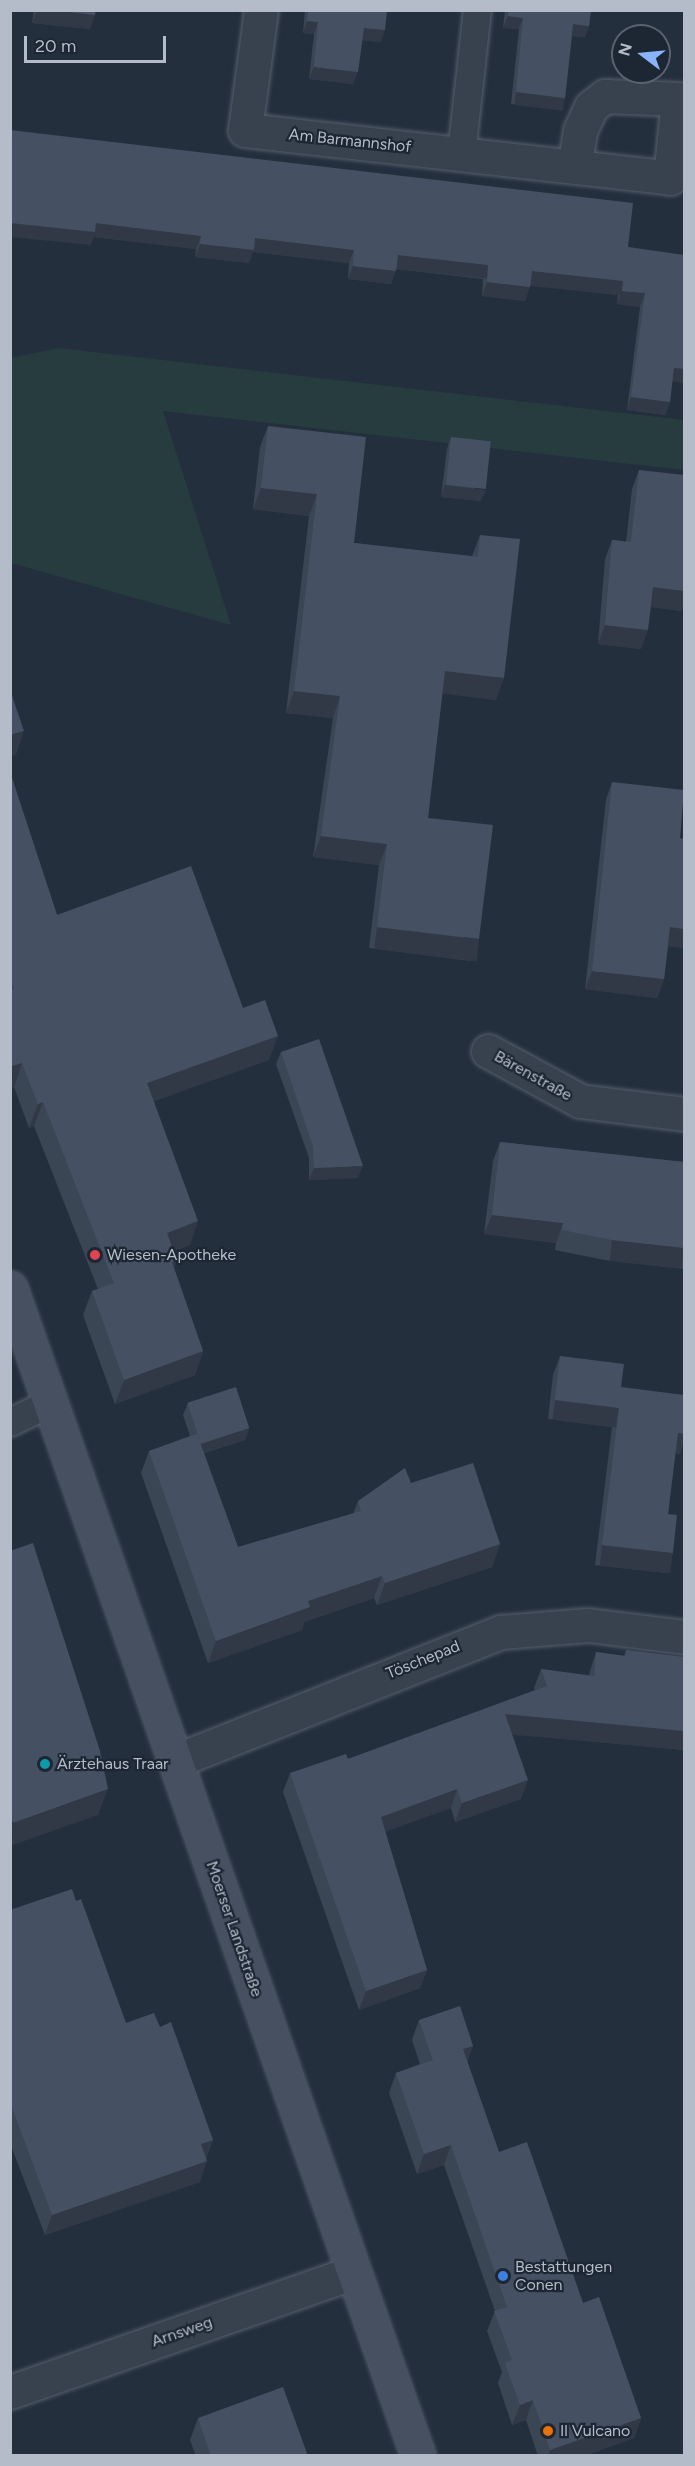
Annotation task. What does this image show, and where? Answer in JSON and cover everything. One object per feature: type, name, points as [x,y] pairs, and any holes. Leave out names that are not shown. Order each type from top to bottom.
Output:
[{"type":"main road","name":"Moerser Landstraße","points":[[10,1288],[418,2456]]},
{"type":"street","name":"Am Barmannshof","points":[[261,10],[245,130],[574,167]]},
{"type":"street","name":"Bärenstraße","points":[[488,1051],[580,1101],[684,1114]]},
{"type":"street","name":"Töschepad","points":[[175,1761],[501,1632],[588,1625],[684,1637]]},
{"type":"street","name":"Arnsweg","points":[[10,2392],[354,2272]]},
{"type":"lane","points":[[460,154],[477,10]]},
{"type":"lane","points":[[10,1422],[51,1402]]},
{"type":"green space","points":[[59,348],[684,420],[684,470],[163,411],[231,625],[11,563],[10,358]]},
{"type":"building","points":[[53,10],[96,10],[95,15]]},
{"type":"building","points":[[308,10],[387,10],[385,30],[364,28],[358,72],[314,67],[318,22],[307,21]]},
{"type":"building","points":[[508,10],[591,10],[589,26],[573,24],[565,98],[516,92],[523,18],[508,16]]},
{"type":"building","points":[[10,130],[633,203],[628,247],[684,255],[684,369],[674,368],[670,402],[631,397],[645,293],[622,291],[623,281],[532,271],[530,287],[487,282],[488,265],[398,255],[396,271],[353,266],[354,250],[255,238],[254,250],[200,244],[201,236],[96,223],[95,232],[10,223]]},
{"type":"building","points":[[268,426],[366,437],[354,543],[478,557],[480,535],[520,539],[504,678],[445,671],[428,818],[493,825],[479,939],[377,927],[387,844],[321,836],[340,696],[294,691],[317,494],[261,488]]},
{"type":"building","points":[[451,437],[491,441],[486,489],[446,485]]},
{"type":"building","points":[[639,470],[684,475],[684,591],[653,587],[648,630],[605,625],[612,540],[631,542]]},
{"type":"building","points":[[10,690],[24,731],[10,735]]},
{"type":"building","points":[[10,772],[57,915],[191,866],[243,1008],[265,1000],[278,1036],[147,1083],[198,1221],[167,1233],[177,1260],[172,1262],[203,1351],[124,1380],[92,1291],[114,1283],[43,1102],[38,1104],[22,1063],[10,1066],[10,990],[14,988],[10,979]]},
{"type":"building","points":[[612,782],[684,790],[680,838],[684,839],[684,929],[670,927],[664,979],[592,971]]},
{"type":"building","points":[[319,1039],[363,1166],[314,1168],[313,1146],[281,1052]]},
{"type":"building","points":[[500,1142],[684,1162],[684,1248],[612,1240],[562,1230],[563,1223],[492,1215]]},
{"type":"building","points":[[560,1356],[624,1364],[621,1387],[684,1395],[684,1434],[678,1433],[668,1514],[677,1515],[673,1553],[602,1545],[619,1408],[555,1400]]},
{"type":"building","points":[[236,1387],[249,1428],[201,1444],[187,1403]]},
{"type":"building","points":[[197,1434],[238,1547],[361,1511],[358,1501],[405,1468],[411,1483],[473,1463],[500,1544],[385,1583],[382,1576],[308,1601],[310,1607],[216,1641],[149,1451]]},
{"type":"building","points":[[33,1543],[100,1751],[108,1789],[13,1823],[10,1817],[10,1551]]},
{"type":"building","points":[[626,1650],[684,1657],[684,1731],[505,1714],[528,1780],[462,1803],[457,1789],[381,1817],[427,1970],[366,1991],[290,1773],[346,1754],[348,1759],[547,1686],[541,1669],[594,1676],[596,1652],[625,1656]]},
{"type":"building","points":[[72,1889],[76,1901],[81,1899],[126,2023],[154,2013],[160,2027],[171,2022],[213,2140],[201,2144],[207,2161],[52,2215],[10,2102],[10,1910]]},
{"type":"building","points":[[460,2006],[473,2046],[463,2049],[499,2152],[527,2142],[583,2303],[599,2297],[641,2418],[550,2450],[533,2400],[520,2405],[505,2363],[512,2360],[494,2311],[507,2307],[451,2145],[424,2154],[396,2073],[433,2060],[419,2020]]},
{"type":"building","points":[[283,2387],[308,2456],[211,2456],[198,2418]]},
{"type":"place","name":"Wiesen-Apotheke","points":[[95,1255]]},
{"type":"place","name":"Ärztehaus Traar","points":[[45,1764]]},
{"type":"place","name":"Bestattungen Conen","points":[[503,2276]]},
{"type":"place","name":"Il Vulcano","points":[[548,2431]]}]
